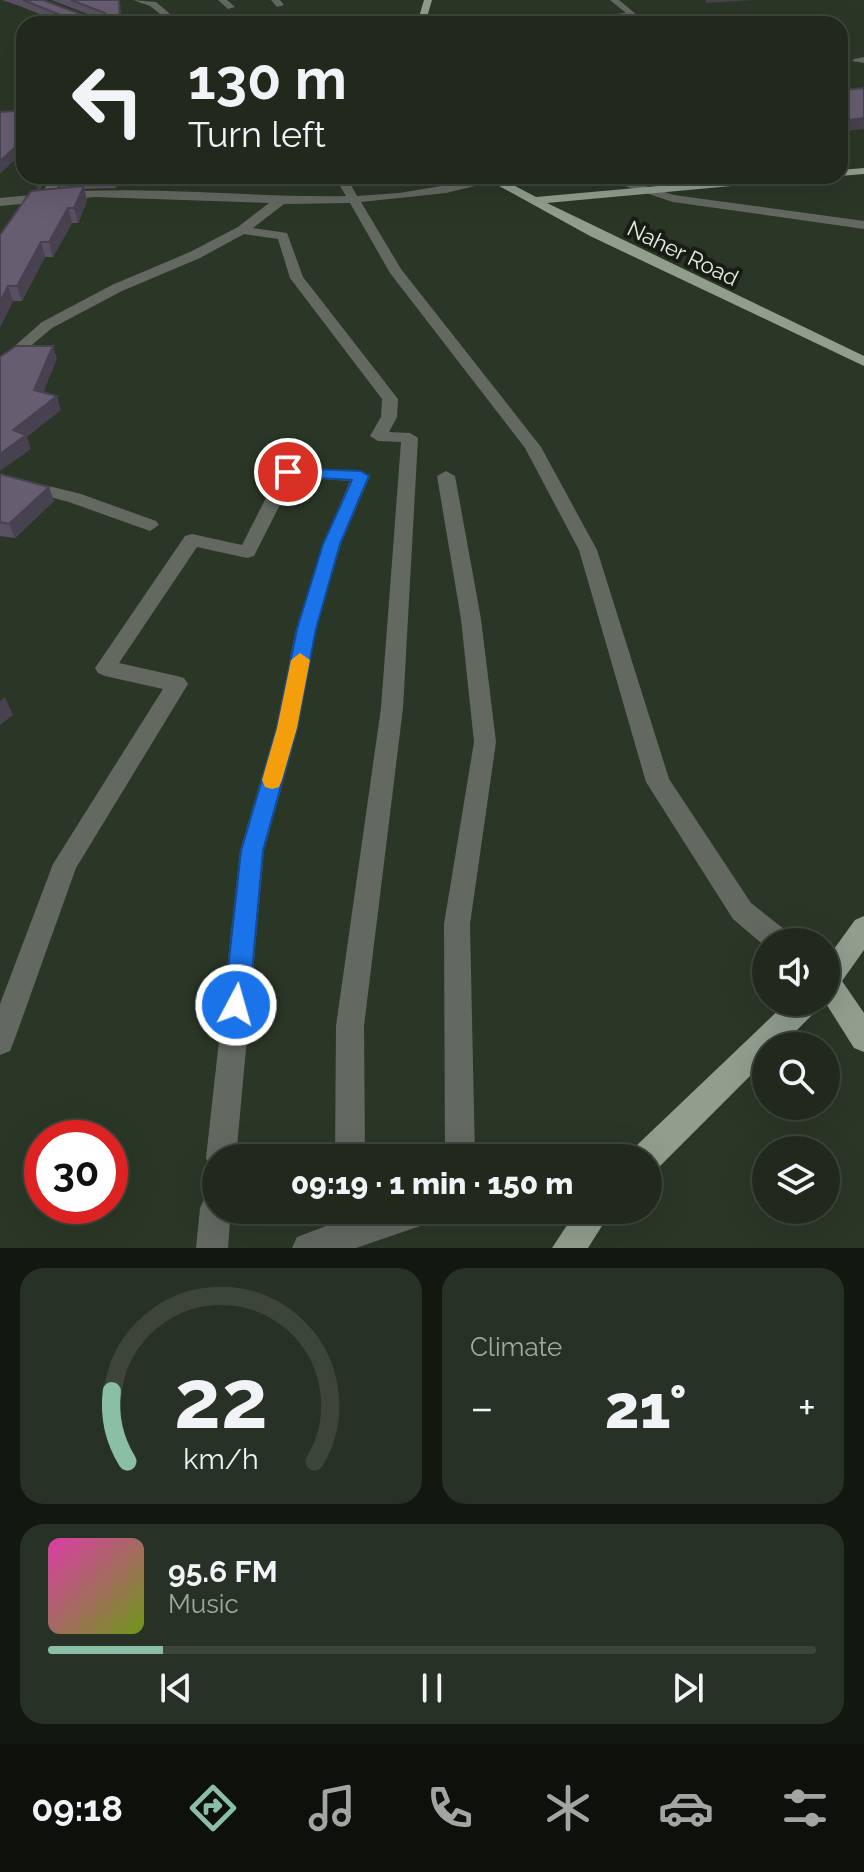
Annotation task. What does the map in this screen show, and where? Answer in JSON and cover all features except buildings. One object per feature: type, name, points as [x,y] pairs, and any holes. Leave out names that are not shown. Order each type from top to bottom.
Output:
[{"type":"main road","name":"Naher Road","points":[[501,184],[864,362]]},
{"type":"main road","points":[[534,201],[721,184]]},
{"type":"main road","points":[[840,961],[864,928]]},
{"type":"main road","points":[[840,1002],[864,1038]]},
{"type":"main road","points":[[660,1144],[792,1016]]},
{"type":"main road","points":[[568,1248],[586,1224]]},
{"type":"street","points":[[35,0],[86,16]]},
{"type":"street","points":[[137,0],[153,4],[168,16]]},
{"type":"street","points":[[222,0],[231,7]]},
{"type":"street","points":[[614,0],[633,15],[623,16]]},
{"type":"street","points":[[47,197],[53,184]]},
{"type":"street","points":[[345,184],[395,270],[533,447],[588,550],[658,782],[742,911],[763,928]]},
{"type":"street","points":[[0,202],[106,193],[281,200],[354,198],[457,189],[472,184]]},
{"type":"street","points":[[625,184],[673,198],[864,225]]},
{"type":"street","points":[[20,213],[29,200]]},
{"type":"street","points":[[0,367],[47,325],[117,288],[195,255],[242,230],[281,200]]},
{"type":"street","points":[[242,230],[283,236],[297,278],[390,399],[389,417],[378,436],[410,438],[392,708],[350,1026],[350,1144]]},
{"type":"street","points":[[0,1041],[65,864],[177,684],[105,668],[192,540],[247,552],[288,472],[361,476],[332,544],[306,629],[287,728],[252,851],[222,1144]]},
{"type":"street","points":[[446,476],[471,619],[485,742],[457,924],[460,1144]]},
{"type":"street","points":[[0,479],[75,498],[150,525]]},
{"type":"street","points":[[212,1248],[214,1224]]},
{"type":"street","points":[[308,1248],[347,1224]]},
{"type":"slow traffic","points":[[272,780],[287,728],[300,660]]},
{"type":"route","points":[[236,1005],[252,851],[287,728],[306,629],[332,544],[361,476],[288,472]]}]
